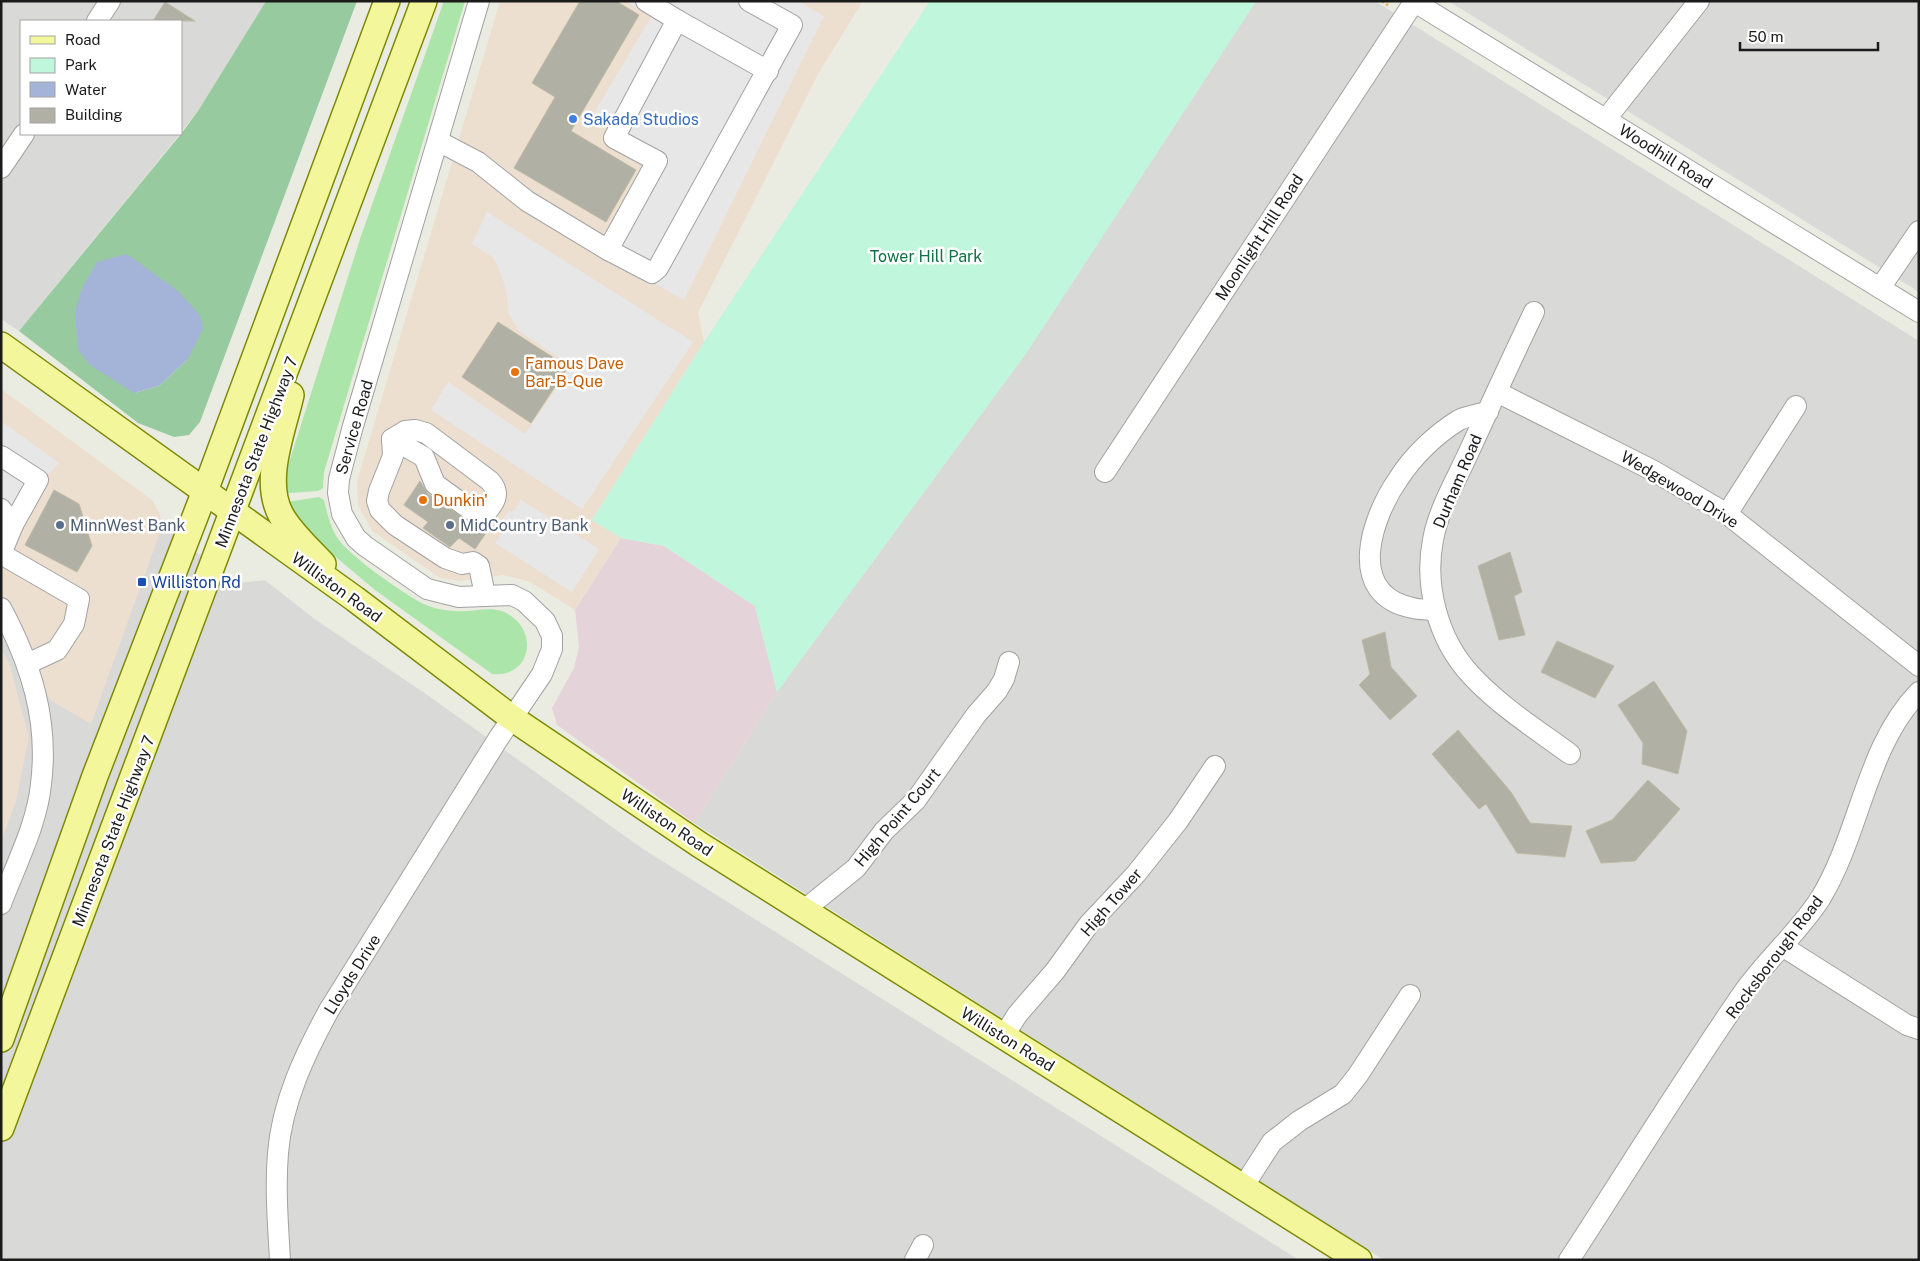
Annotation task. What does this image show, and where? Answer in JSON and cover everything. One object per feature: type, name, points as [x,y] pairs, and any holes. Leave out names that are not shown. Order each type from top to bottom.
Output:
[{"type":"main road","name":"Minnesota State Highway 7","points":[[1,1039],[95,776],[205,491],[387,1]]},
{"type":"main road","name":"Minnesota State Highway 7","points":[[1,1128],[424,1]]},
{"type":"main road","points":[[310,306],[276,462],[273,483],[276,503],[286,523],[355,599]]},
{"type":"main road","name":"Williston Road","points":[[1,345],[355,599],[512,718],[700,845],[1359,1260]]},
{"type":"street","points":[[98,20],[110,1]]},
{"type":"street","name":"Service Road","points":[[479,1],[351,435],[339,480],[338,494],[347,524],[365,546],[427,589],[459,597],[512,595],[524,601],[545,621],[552,636],[549,661],[512,718]]},
{"type":"street","points":[[646,1],[768,71]]},
{"type":"street","points":[[438,141],[478,162],[527,201],[608,250],[652,273],[658,268],[792,25],[749,1]]},
{"type":"street","name":"Woodhill Road","points":[[1413,1],[1919,312]]},
{"type":"street","name":"Moonlight Hill Road","points":[[1105,472],[1413,1]]},
{"type":"street","points":[[1606,119],[1699,1]]},
{"type":"street","points":[[608,250],[657,161],[614,138],[678,20]]},
{"type":"street","points":[[1,168],[23,135]]},
{"type":"street","points":[[1880,288],[1919,231]]},
{"type":"street","name":"Durham Road","points":[[1534,312],[1445,504],[1432,539],[1430,575],[1435,610],[1448,644],[1469,673],[1494,698],[1570,754]]},
{"type":"street","name":"Wedgewood Drive","points":[[1497,392],[1652,470],[1727,514],[1919,666]]},
{"type":"street","points":[[1727,514],[1796,406]]},
{"type":"street","points":[[1435,610],[1412,608],[1392,600],[1375,586],[1370,564],[1372,538],[1381,506],[1399,476],[1427,445],[1460,419],[1488,412]]},
{"type":"street","points":[[415,430],[426,434],[490,481],[496,488],[497,496],[494,504],[488,510],[471,510],[435,484],[424,457],[392,439],[405,431],[415,430]]},
{"type":"street","points":[[392,439],[393,456],[378,491],[377,501],[380,510],[395,525],[445,558],[454,562],[473,562],[479,566],[485,595]]},
{"type":"street","points":[[1,456],[38,480],[13,525],[1,554],[79,599],[74,624],[56,650],[27,664]]},
{"type":"street","points":[[1,509],[13,525]]},
{"type":"street","points":[[1,608],[27,664],[41,713],[41,785],[34,815],[1,904]]},
{"type":"street","name":"High Point Court","points":[[804,910],[856,868],[884,831],[916,800],[976,715],[997,692],[1004,679],[1009,662]]},
{"type":"street","name":"Rocksborough Road","points":[[1569,1260],[1744,992],[1819,900],[1837,869],[1886,737],[1905,706],[1919,692]]},
{"type":"street","name":"Lloyds Drive","points":[[280,1260],[277,1202],[278,1151],[288,1101],[306,1053],[329,1010],[512,718]]},
{"type":"street","name":"High Tower","points":[[1004,1036],[1017,1016],[1055,971],[1089,924],[1142,867],[1178,821],[1215,766]]},
{"type":"street","points":[[1782,946],[1907,1025],[1919,1029]]},
{"type":"street","points":[[1243,1187],[1272,1142],[1299,1121],[1343,1094],[1358,1075],[1410,995]]},
{"type":"shaded area","points":[[1,1],[266,1],[198,111],[182,131],[182,20],[20,20],[20,135],[179,135],[19,331],[1,319]]},
{"type":"shaded area","points":[[500,1],[863,1],[817,76],[698,313],[704,342],[592,520],[621,538],[575,610],[530,582],[503,575],[460,581],[440,578],[372,531],[358,505],[357,481]]},
{"type":"shaded area","points":[[625,1],[798,1],[824,16],[684,300],[596,250],[643,164],[609,143],[607,122],[593,115],[651,17]]},
{"type":"shaded area","points":[[1256,1],[1375,1],[1919,341],[1919,1260],[1384,1260],[694,823],[777,692],[1027,352]]},
{"type":"shaded area","points":[[1448,1],[1919,1],[1919,292],[1655,128]]},
{"type":"shaded area","points":[[487,212],[693,342],[582,509],[431,410],[448,382],[525,434],[572,366],[519,331],[509,314],[505,285],[494,258],[472,244]]},
{"type":"shaded area","points":[[1,389],[152,500],[160,514],[162,527],[91,724],[50,700],[18,624],[1,600]]},
{"type":"shaded area","points":[[1,407],[238,583],[265,580],[316,620],[426,694],[643,849],[1299,1260],[1,1260]]},
{"type":"shaded area","points":[[1,421],[59,463],[1,525]]},
{"type":"shaded area","points":[[521,500],[599,549],[572,592],[495,543],[502,532],[499,526],[509,511],[514,511]]},
{"type":"shaded area","points":[[621,538],[664,546],[755,606],[777,692],[694,823],[557,725],[552,708],[574,668],[579,647],[575,610]]},
{"type":"shaded area","points":[[1,649],[9,663],[29,737],[16,801],[1,842]]},
{"type":"green space","points":[[266,1],[357,1],[200,422],[189,435],[174,437],[138,423],[19,331],[198,111]],"holes":[[[188,359],[159,386],[134,393]]]},
{"type":"green space","points":[[444,1],[465,1],[324,472],[323,488],[318,491],[289,493],[285,490],[287,469],[361,236]]},
{"type":"green space","name":"Tower Hill Park","points":[[930,1],[1256,1],[1027,352],[777,692],[755,606],[664,546],[621,538],[592,520],[704,342]]},
{"type":"green space","points":[[319,497],[324,500],[332,528],[342,544],[373,571],[416,600],[431,607],[446,610],[491,609],[505,612],[511,616],[520,624],[525,634],[526,654],[522,662],[515,669],[505,673],[492,674],[375,590],[299,526],[287,502]]},
{"type":"water","points":[[127,254],[178,291],[200,315],[203,329],[188,359],[159,386],[134,393],[90,365],[78,350],[75,311],[82,288],[97,262]]},
{"type":"building","points":[[580,1],[616,1],[639,15],[571,131],[636,170],[606,222],[514,168],[555,97],[532,83]]},
{"type":"building","points":[[165,2],[195,21],[182,20],[154,20]]},
{"type":"building","name":"Famous Dave Bar-B-Que","points":[[498,322],[568,367],[531,423],[462,377]]},
{"type":"building","name":"MidCountry Bank","points":[[420,481],[428,494],[486,533],[475,549],[459,538],[450,547],[423,528],[428,522],[404,505]]},
{"type":"building","name":"MinnWest Bank","points":[[54,490],[79,504],[92,546],[77,572],[25,545]]},
{"type":"building","points":[[1510,552],[1522,592],[1514,596],[1525,635],[1499,640],[1478,566]]},
{"type":"building","points":[[1385,632],[1391,667],[1417,696],[1390,720],[1359,685],[1370,674],[1362,640]]},
{"type":"building","points":[[1557,641],[1614,666],[1595,698],[1541,672]]},
{"type":"building","points":[[1654,681],[1687,731],[1678,774],[1642,764],[1643,743],[1618,705]]},
{"type":"building","points":[[1458,730],[1511,792],[1530,823],[1572,826],[1565,857],[1517,853],[1486,804],[1479,809],[1432,754]]},
{"type":"building","points":[[1648,780],[1680,809],[1635,861],[1601,863],[1586,831],[1612,820]]},
{"type":"place","name":"Sakada Studios","points":[[573,119]]},
{"type":"place","name":"Famous Dave Bar-B-Que","points":[[515,372]]},
{"type":"place","name":"Dunkin'","points":[[423,500]]},
{"type":"place","name":"MinnWest Bank","points":[[60,525]]},
{"type":"place","name":"MidCountry Bank","points":[[450,525]]},
{"type":"place","name":"Williston Rd","points":[[142,582]]}]
